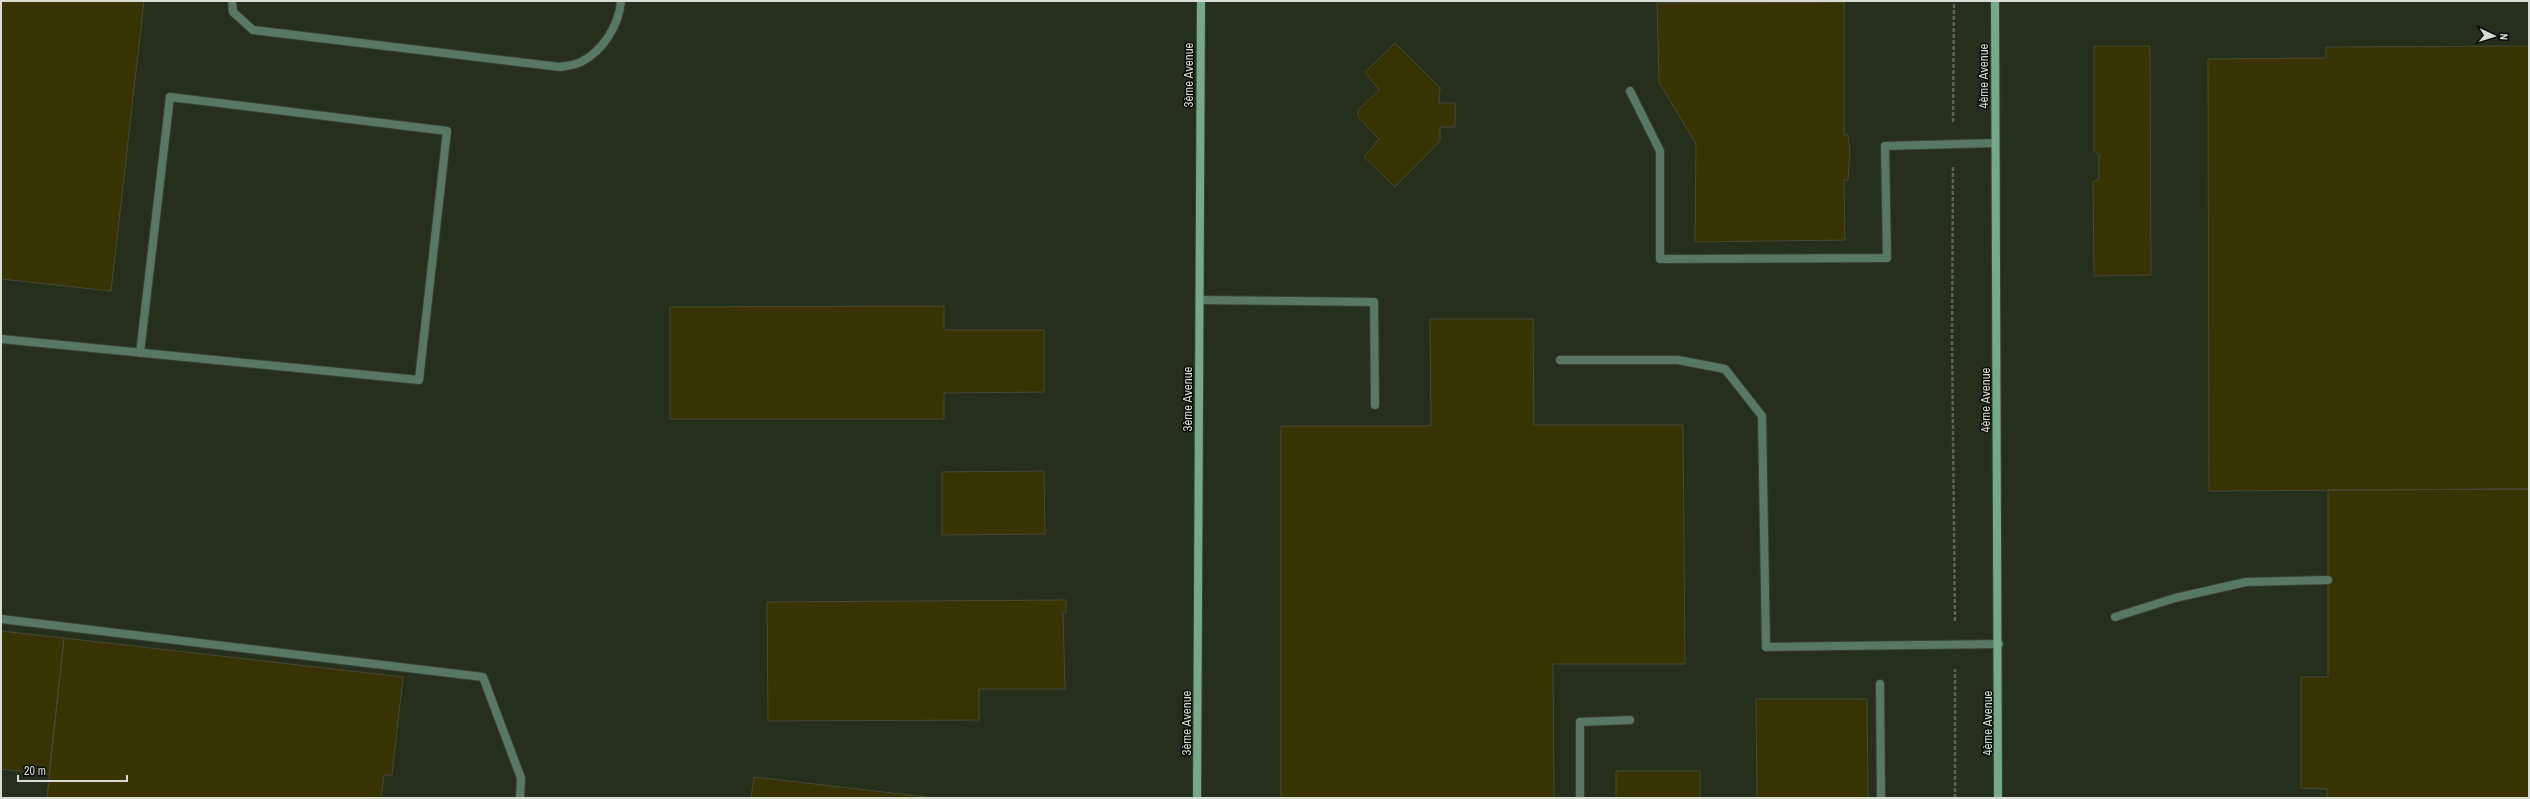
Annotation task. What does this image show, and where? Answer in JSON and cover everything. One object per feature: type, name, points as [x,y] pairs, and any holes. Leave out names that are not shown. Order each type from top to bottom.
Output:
[{"type":"street","name":"3ème Avenue","points":[[1197,798],[1201,1]]},
{"type":"street","name":"4ème Avenue","points":[[1995,1],[1999,644],[1998,798]]},
{"type":"lane","points":[[232,1],[233,12],[253,30],[560,67],[581,62],[604,45],[620,12],[621,1]]},
{"type":"lane","points":[[1630,91],[1660,151],[1660,259],[1887,258],[1886,146],[1995,143]]},
{"type":"lane","points":[[1,339],[140,353],[419,380],[447,131],[170,97],[140,353]]},
{"type":"lane","points":[[1200,300],[1374,302],[1375,405]]},
{"type":"lane","points":[[1560,360],[1678,360],[1725,369],[1762,416],[1766,647],[1999,644]]},
{"type":"lane","points":[[2115,617],[2175,598],[2246,582],[2328,580]]},
{"type":"lane","points":[[1,619],[483,677],[521,778],[520,798]]},
{"type":"lane","points":[[1880,684],[1881,798]]},
{"type":"lane","points":[[1580,798],[1580,722],[1630,720]]},
{"type":"path","points":[[1954,1],[1952,338],[1955,798]]},
{"type":"shaded area","points":[[1,1],[2529,1],[2529,798],[1,798]]},
{"type":"building","points":[[1,1],[144,1],[111,291],[1,279]]},
{"type":"building","points":[[1844,2],[1844,135],[1848,135],[1850,153],[1848,180],[1844,180],[1845,240],[1695,242],[1696,144],[1659,82],[1657,3]]},
{"type":"building","points":[[1395,43],[1440,88],[1439,103],[1455,103],[1455,127],[1440,127],[1440,141],[1395,187],[1364,157],[1379,139],[1358,117],[1358,110],[1379,90],[1365,72]]},
{"type":"building","points":[[2094,46],[2150,46],[2151,275],[2094,276],[2093,182],[2099,179],[2099,155],[2094,151]]},
{"type":"building","points":[[2529,46],[2529,489],[2209,491],[2208,59],[2326,58],[2326,47]]},
{"type":"building","points":[[944,306],[944,330],[1044,330],[1044,392],[944,393],[944,419],[670,419],[670,307]]},
{"type":"building","points":[[1430,319],[1533,319],[1534,425],[1683,425],[1685,664],[1553,664],[1554,798],[1281,798],[1281,426],[1431,426]]},
{"type":"building","points":[[1044,471],[1045,534],[942,535],[942,472]]},
{"type":"building","points":[[2529,489],[2529,798],[2327,798],[2327,789],[2301,788],[2301,677],[2328,677],[2328,490]]},
{"type":"building","points":[[1066,600],[1066,612],[1063,612],[1065,689],[979,689],[979,720],[768,721],[767,602]]},
{"type":"building","points":[[1,631],[64,638],[49,774],[1,769]]},
{"type":"building","points":[[64,638],[403,677],[392,775],[384,775],[381,798],[47,798]]},
{"type":"building","points":[[1756,699],[1867,699],[1868,798],[1757,798]]},
{"type":"building","points":[[1616,771],[1700,771],[1700,798],[1616,798]]},
{"type":"building","points":[[754,777],[935,798],[751,798]]}]
